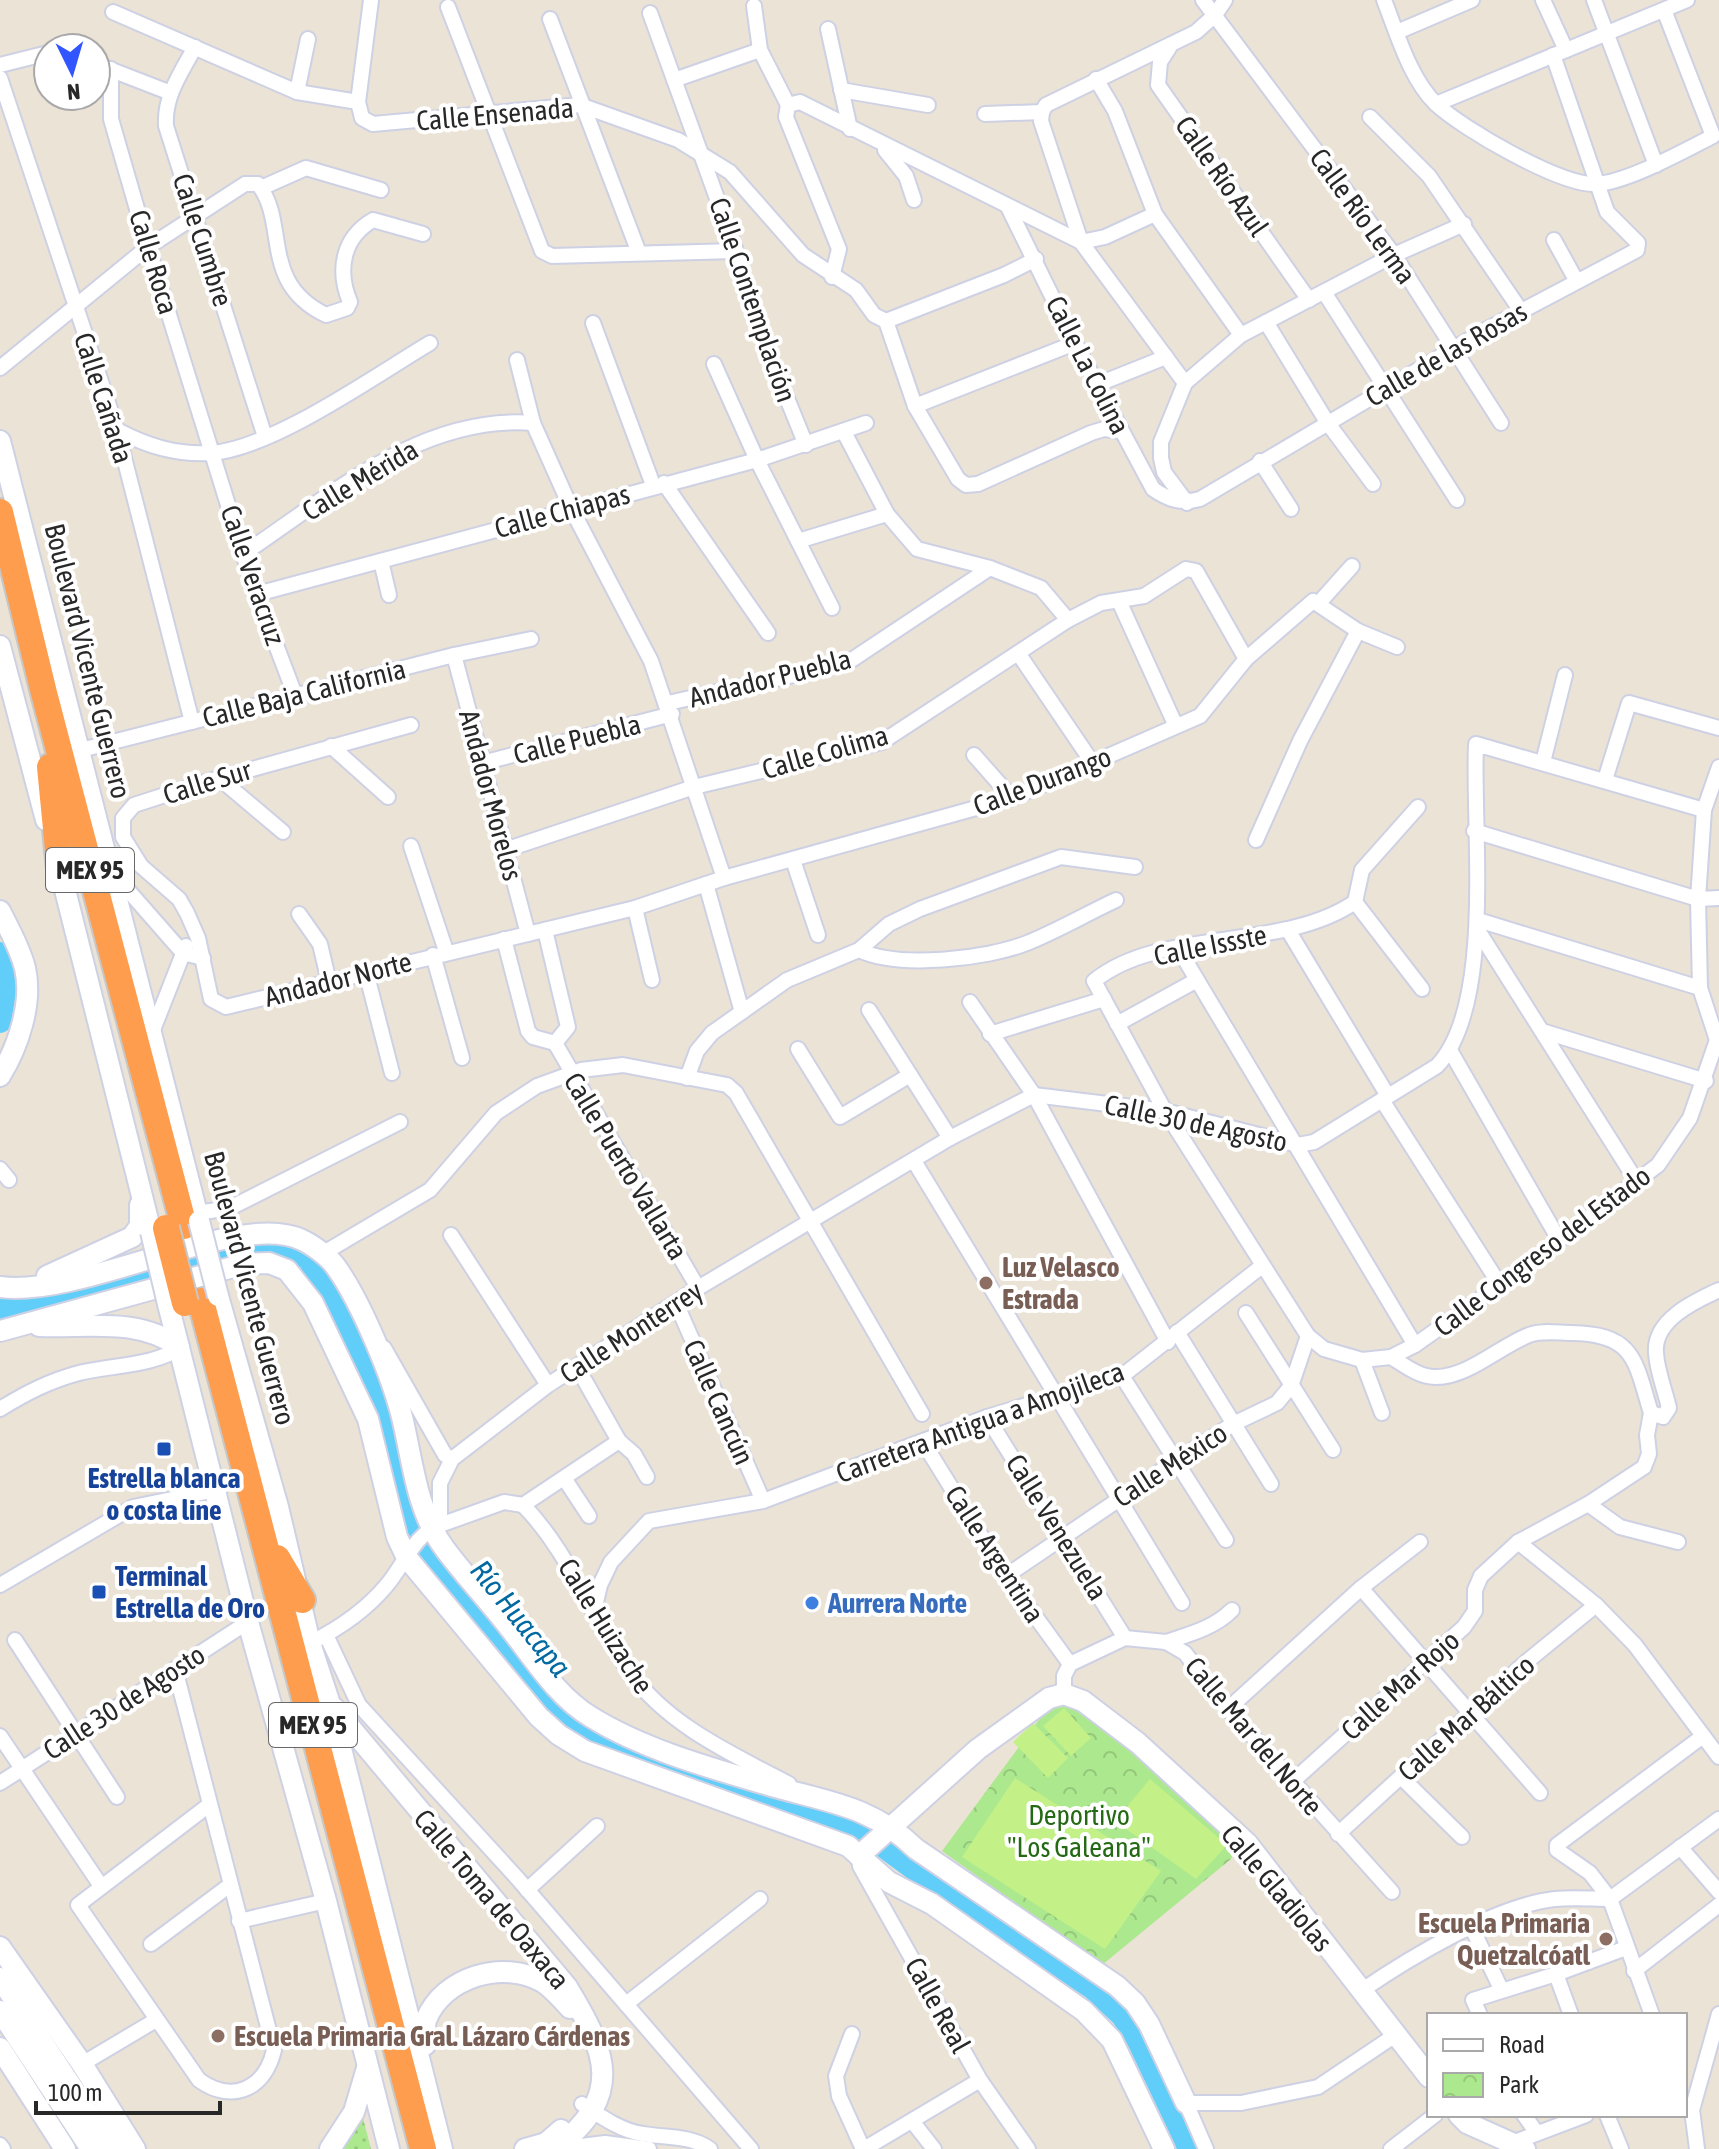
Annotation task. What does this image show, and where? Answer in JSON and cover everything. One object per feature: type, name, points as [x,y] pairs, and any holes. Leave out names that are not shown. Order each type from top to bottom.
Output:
[{"type":"highway","name":"Boulevard Vicente Guerrero","points":[[0,512],[179,1224],[193,1301],[406,2149]]},
{"type":"highway","name":"Boulevard Vicente Guerrero","points":[[0,580],[179,1224]]},
{"type":"highway","points":[[49,755],[60,870]]},
{"type":"highway","name":"Boulevard Vicente Guerrero","points":[[193,1301],[260,1530],[423,2149]]},
{"type":"highway","points":[[260,1530],[302,1600]]},
{"type":"main road","name":"Boulevard Vicente Guerrero","points":[[0,441],[151,1035],[179,1224]]},
{"type":"main road","name":"Boulevard Vicente Guerrero","points":[[0,646],[60,870],[135,1173],[179,1224]]},
{"type":"main road","points":[[0,911],[26,970],[26,994],[21,1027],[0,1076]]},
{"type":"main road","points":[[28,1288],[132,1237],[140,1226],[141,1213],[135,1173]]},
{"type":"main road","points":[[0,1287],[28,1288],[133,1267],[255,1232],[301,1239],[335,1265],[362,1318],[393,1388],[416,1483],[433,1528],[569,1701],[590,1716],[656,1748],[765,1784],[828,1800],[889,1828],[1117,1986],[1135,2003],[1186,2103]]},
{"type":"main road","points":[[0,1331],[244,1264],[269,1263],[287,1270],[313,1303],[368,1419],[397,1537],[539,1717],[559,1735],[628,1769],[832,1837],[862,1853],[889,1882],[932,1904],[1084,2011],[1112,2040],[1164,2149]]},
{"type":"main road","name":"Boulevard Vicente Guerrero","points":[[193,1301],[179,1347],[248,1622],[326,1901],[389,2149]]},
{"type":"main road","name":"Boulevard Vicente Guerrero","points":[[193,1301],[318,1639],[329,1701],[425,2069],[442,2149]]},
{"type":"main road","points":[[27,1326],[127,1327],[153,1332],[179,1347]]},
{"type":"main road","points":[[862,1853],[978,1749],[1049,1698],[1064,1694]]},
{"type":"main road","name":"Calle Gladiolas","points":[[1064,1694],[1083,1701],[1138,1743],[1247,1843],[1427,2074]]},
{"type":"main road","name":"Calle Toma de Oaxaca","points":[[329,1701],[567,1987],[600,2045],[603,2068],[587,2108],[570,2123],[553,2148],[525,2149]]},
{"type":"main road","points":[[0,1947],[82,2064],[135,2149]]},
{"type":"main road","name":"Calle Toma de Oaxaca","points":[[425,2069],[426,2022],[442,1997],[475,1974],[522,1975],[542,1981],[575,2014],[585,2036],[590,2064],[587,2108]]},
{"type":"main road","points":[[0,1978],[6,2009],[5,2047],[65,2149]]},
{"type":"main road","points":[[6,2009],[113,2149]]},
{"type":"main road","points":[[5,2047],[91,2149]]},
{"type":"main road","points":[[330,2149],[354,2112],[364,2086],[368,2061]]},
{"type":"main road","points":[[1461,2117],[1467,2123],[1524,2142]]},
{"type":"street","points":[[113,12],[297,92],[358,102],[371,0]]},
{"type":"street","name":"Calle Río Lerma","points":[[1203,0],[1394,255],[1501,423]]},
{"type":"street","points":[[1185,383],[1081,242],[1041,121],[1046,105],[1096,79],[1169,48],[1215,15],[1225,0]]},
{"type":"street","points":[[1384,0],[1397,32],[1436,104],[1513,155],[1595,184],[1656,165],[1713,136],[1664,10]]},
{"type":"street","points":[[1397,32],[1472,0]]},
{"type":"street","points":[[1543,0],[1595,184]]},
{"type":"street","points":[[1594,0],[1656,165]]},
{"type":"street","points":[[1436,104],[1687,0]]},
{"type":"street","points":[[754,6],[760,50],[788,105],[786,117],[839,249],[832,277]]},
{"type":"street","points":[[448,7],[542,251],[552,256],[736,251]]},
{"type":"street","name":"Calle Contemplación","points":[[650,13],[736,251],[760,332],[806,445]]},
{"type":"street","points":[[550,19],[580,105],[639,253]]},
{"type":"street","points":[[828,29],[850,129]]},
{"type":"street","points":[[297,92],[308,39]]},
{"type":"street","name":"Calle Cumbre","points":[[195,47],[165,109],[166,126],[265,437]]},
{"type":"street","name":"Calle Río Azul","points":[[1169,48],[1156,75],[1158,85],[1309,300]]},
{"type":"street","points":[[674,80],[760,50]]},
{"type":"street","points":[[0,65],[32,57]]},
{"type":"street","points":[[112,69],[171,93]]},
{"type":"street","name":"Calle Cañada","points":[[0,78],[117,430],[192,722]]},
{"type":"street","points":[[1096,79],[1115,111],[1155,214],[1241,335]]},
{"type":"street","points":[[841,90],[928,105]]},
{"type":"street","name":"Calle Ensenada","points":[[358,102],[362,118],[373,124],[580,105],[678,140],[730,172],[803,255],[856,290],[874,315],[886,321]]},
{"type":"street","points":[[788,105],[800,102],[1081,242],[1105,237],[1155,214]]},
{"type":"street","name":"Calle Roca","points":[[111,112],[148,247],[213,453]]},
{"type":"street","points":[[985,114],[1042,112]]},
{"type":"street","points":[[1370,117],[1429,176],[1521,311]]},
{"type":"street","points":[[879,144],[906,176],[914,200]]},
{"type":"street","points":[[261,188],[306,168],[381,190]]},
{"type":"street","points":[[0,368],[148,247],[245,184],[258,184],[267,195],[276,254],[298,296],[326,315],[347,308],[350,302],[343,285],[342,258],[359,228],[373,220],[423,234]]},
{"type":"street","name":"Calle de las Rosas","points":[[1187,503],[1200,499],[1385,388],[1576,280],[1637,250],[1638,243],[1607,212],[1595,184]]},
{"type":"street","name":"Calle La Colina","points":[[1008,207],[1096,385],[1153,489],[1168,499],[1187,503]]},
{"type":"street","points":[[1187,503],[1164,472],[1161,458],[1161,442],[1185,383],[1241,335],[1394,255],[1464,224]]},
{"type":"street","points":[[1554,240],[1576,280]]},
{"type":"street","points":[[1036,259],[977,287],[886,321],[915,406],[958,479],[966,485],[978,484],[1091,433],[1104,429],[1120,431]]},
{"type":"street","points":[[1324,292],[1457,500]]},
{"type":"street","points":[[1266,322],[1327,422],[1373,484]]},
{"type":"street","points":[[593,323],[658,484],[768,633]]},
{"type":"street","points":[[117,430],[143,444],[165,450],[213,453],[265,437],[315,412],[430,343]]},
{"type":"street","points":[[915,406],[1075,343]]},
{"type":"street","points":[[1096,385],[1166,357]]},
{"type":"street","points":[[517,360],[533,423],[571,508],[651,661],[670,708],[724,878]]},
{"type":"street","points":[[714,364],[757,460],[832,608]]},
{"type":"street","name":"Calle Mérida","points":[[243,554],[378,463],[417,443],[507,421],[533,423]]},
{"type":"street","name":"Calle Chiapas","points":[[257,594],[658,484],[757,460],[866,423]]},
{"type":"street","points":[[844,432],[887,514],[925,553],[990,568],[1041,588],[1068,620]]},
{"type":"street","name":"Calle Veracruz","points":[[213,453],[243,554],[295,695]]},
{"type":"street","points":[[1260,461],[1291,509]]},
{"type":"street","points":[[798,541],[887,514]]},
{"type":"street","points":[[381,561],[389,595]]},
{"type":"street","name":"Calle Durango","points":[[635,908],[724,878],[1012,798],[1094,765],[1175,724],[1200,716],[1246,659],[1315,603],[1352,566]]},
{"type":"street","name":"Andador Puebla","points":[[670,708],[847,663],[990,568]]},
{"type":"street","name":"Calle Colima","points":[[505,850],[694,787],[882,742],[1068,620],[1101,603],[1144,596],[1191,568],[1246,659]]},
{"type":"street","points":[[1119,601],[1175,724]]},
{"type":"street","points":[[1315,603],[1358,631],[1397,647]]},
{"type":"street","points":[[1256,840],[1300,741],[1358,631]]},
{"type":"street","name":"Calle Baja California","points":[[77,751],[454,655],[531,639]]},
{"type":"street","points":[[1018,653],[1094,765]]},
{"type":"street","name":"Andador Morelos","points":[[454,655],[528,934]]},
{"type":"street","points":[[1543,762],[1565,675]]},
{"type":"street","points":[[1605,780],[1629,703],[1719,728]]},
{"type":"street","name":"Calle Puebla","points":[[482,763],[670,708]]},
{"type":"street","name":"Calle Sur","points":[[203,958],[192,924],[179,899],[141,866],[123,837],[123,818],[134,805],[411,725]]},
{"type":"street","points":[[1558,1238],[1451,1052],[1460,1028],[1479,926],[1474,831],[1476,744],[1704,810]]},
{"type":"street","points":[[331,746],[388,797]]},
{"type":"street","points":[[974,755],[1012,798]]},
{"type":"street","name":"Calle Congreso del Estado","points":[[1308,1336],[1324,1349],[1362,1360],[1391,1357],[1415,1345],[1500,1285],[1658,1165],[1690,1118],[1706,1081],[1717,1040],[1700,988],[1698,899],[1704,810],[1719,767]]},
{"type":"street","points":[[219,778],[283,832]]},
{"type":"street","points":[[1418,807],[1362,870],[1355,902],[1422,989]]},
{"type":"street","points":[[1474,831],[1698,899],[1719,898]]},
{"type":"street","points":[[411,846],[440,953],[462,1058]]},
{"type":"street","points":[[687,1078],[697,1051],[712,1033],[787,980],[859,950],[889,924],[920,909],[1061,857],[1135,867]]},
{"type":"street","points":[[793,860],[818,935]]},
{"type":"street","points":[[107,866],[183,953],[203,958]]},
{"type":"street","points":[[706,884],[742,1012]]},
{"type":"street","points":[[859,950],[888,960],[913,961],[1007,949],[1116,900]]},
{"type":"street","name":"Calle Issste","points":[[1104,999],[1094,981],[1120,965],[1178,948],[1288,930],[1333,918],[1355,902]]},
{"type":"street","points":[[635,908],[652,980]]},
{"type":"street","name":"Andador Norte","points":[[203,958],[211,999],[226,1007],[635,908]]},
{"type":"street","points":[[299,914],[320,944],[329,982]]},
{"type":"street","points":[[151,1035],[192,924]]},
{"type":"street","points":[[1479,926],[1700,988]]},
{"type":"street","points":[[1479,926],[1637,1182]]},
{"type":"street","points":[[504,939],[528,1031],[533,1037],[555,1043],[568,1027],[545,930]]},
{"type":"street","points":[[1288,930],[1385,1098],[1500,1285]]},
{"type":"street","points":[[1178,948],[1415,1345]]},
{"type":"street","points":[[366,972],[392,1073]]},
{"type":"street","points":[[1117,1024],[1197,980]]},
{"type":"street","points":[[990,1034],[1104,999],[1165,1111],[1308,1336],[1291,1386]]},
{"type":"street","points":[[970,1002],[1034,1095],[1172,1337],[1271,1484]]},
{"type":"street","points":[[869,1010],[950,1138]]},
{"type":"street","points":[[1542,1031],[1706,1081]]},
{"type":"street","name":"Calle Puerto Vallarta","points":[[555,1043],[570,1074],[698,1288]]},
{"type":"street","points":[[798,1049],[840,1117],[910,1075]]},
{"type":"street","name":"Calle 30 de Agosto","points":[[1034,1095],[1165,1111],[1298,1145],[1314,1142],[1437,1066],[1451,1052]]},
{"type":"street","points":[[322,1254],[430,1190],[496,1113],[515,1097],[570,1074],[623,1065],[732,1088],[808,1224],[922,1414]]},
{"type":"street","name":"Calle Monterrey","points":[[452,1459],[548,1385],[698,1288],[950,1138],[1034,1095]]},
{"type":"street","points":[[179,1224],[230,1208],[400,1122]]},
{"type":"street","points":[[914,1161],[1182,1603]]},
{"type":"street","points":[[451,1235],[548,1385]]},
{"type":"street","name":"Carretera Antigua a Amojileca","points":[[594,1611],[600,1585],[611,1562],[649,1521],[763,1501],[987,1417],[1054,1394],[1122,1376],[1262,1266]]},
{"type":"street","points":[[1391,1357],[1418,1373],[1434,1377],[1452,1374],[1533,1333],[1593,1333],[1625,1346],[1636,1363],[1651,1413],[1663,1417],[1669,1408],[1656,1352],[1663,1327],[1684,1308],[1719,1290]]},
{"type":"street","name":"Calle Cancún","points":[[676,1303],[763,1501]]},
{"type":"street","points":[[1246,1313],[1333,1450]]},
{"type":"street","points":[[362,1318],[394,1361],[430,1430],[445,1455],[452,1459],[440,1483],[433,1528]]},
{"type":"street","points":[[0,1409],[39,1386],[81,1372],[163,1357],[179,1347]]},
{"type":"street","points":[[1362,1360],[1382,1413]]},
{"type":"street","points":[[1122,1376],[1226,1540]]},
{"type":"street","points":[[585,1381],[619,1441],[634,1454],[647,1477]]},
{"type":"street","name":"Calle México","points":[[1006,1576],[1063,1534],[1233,1424],[1277,1403],[1291,1386]]},
{"type":"street","name":"Calle Mar Rojo","points":[[1292,1782],[1464,1627],[1475,1611],[1475,1590],[1481,1576],[1518,1542],[1588,1504],[1644,1467],[1649,1454],[1647,1435],[1651,1413]]},
{"type":"street","name":"Calle Venezuela","points":[[987,1417],[1063,1534],[1125,1638]]},
{"type":"street","points":[[619,1441],[523,1505],[504,1502],[433,1528],[385,1588],[318,1639],[359,1705],[527,1890],[751,2149]]},
{"type":"street","name":"Calle Argentina","points":[[923,1442],[1006,1576],[1070,1664]]},
{"type":"street","points":[[564,1478],[589,1516]]},
{"type":"street","points":[[0,1585],[133,1507],[216,1490]]},
{"type":"street","points":[[1588,1504],[1620,1527],[1678,1542]]},
{"type":"street","name":"Calle Huizache","points":[[523,1505],[574,1572],[629,1672],[653,1701],[710,1741],[791,1786],[828,1800]]},
{"type":"street","points":[[1228,1709],[1361,1588],[1420,1542]]},
{"type":"street","points":[[1518,1542],[1596,1605],[1635,1645],[1719,1757]]},
{"type":"street","points":[[1361,1588],[1540,1793]]},
{"type":"street","name":"Calle Mar Báltico","points":[[1338,1834],[1525,1663],[1596,1605]]},
{"type":"street","points":[[1064,1694],[1064,1676],[1070,1664],[1125,1638],[1166,1642],[1200,1631],[1232,1610]]},
{"type":"street","name":"Calle 30 de Agosto","points":[[0,1783],[248,1622]]},
{"type":"street","points":[[15,1640],[117,1797]]},
{"type":"street","name":"Calle Mar del Norte","points":[[1166,1642],[1185,1653],[1228,1709],[1392,1892]]},
{"type":"street","points":[[175,1669],[274,2050],[262,2079],[245,2091],[229,2093],[209,2087],[199,2080],[78,1905],[209,1805]]},
{"type":"street","points":[[0,1736],[101,1886]]},
{"type":"street","points":[[1651,2013],[1610,1899],[1590,1873],[1557,1850],[1557,1845],[1703,1736]]},
{"type":"street","points":[[1401,1777],[1462,1837]]},
{"type":"street","points":[[1361,1991],[1410,1957],[1472,1928],[1553,1899],[1610,1899],[1719,1819]]},
{"type":"street","points":[[527,1890],[597,1826]]},
{"type":"street","points":[[1680,1847],[1719,1892]]},
{"type":"street","name":"Calle Real","points":[[862,1853],[860,1866],[980,2080],[1028,2149]]},
{"type":"street","points":[[151,1944],[230,1885]]},
{"type":"street","points":[[626,2004],[760,1899]]},
{"type":"street","points":[[239,1921],[326,1901]]},
{"type":"street","points":[[1634,1971],[1719,1905]]},
{"type":"street","points":[[1472,1928],[1501,1989]]},
{"type":"street","points":[[1479,2013],[1473,2000],[1626,1948]]},
{"type":"street","points":[[1556,1974],[1570,2013]]},
{"type":"street","points":[[1697,2149],[1692,2110],[1693,2078],[1719,2014]]},
{"type":"street","points":[[82,2064],[156,2020]]},
{"type":"street","points":[[852,2034],[836,2076],[839,2096],[863,2149],[980,2080]]},
{"type":"street","points":[[1206,2149],[1186,2103],[1241,2103],[1318,2087],[1397,2034]]},
{"type":"street","points":[[1687,2098],[1692,2110]]},
{"type":"street","points":[[587,2108],[642,2134],[690,2139],[710,2149]]},
{"type":"street","points":[[1391,2149],[1432,2117]]},
{"type":"street","points":[[1524,2117],[1524,2142],[1581,2117]]},
{"type":"street","points":[[1608,2117],[1621,2149]]},
{"type":"street","points":[[912,2121],[934,2149]]},
{"type":"street","name":"Calle Toma de Oaxaca","points":[[553,2148],[605,2143],[649,2149]]},
{"type":"green space","name":"Deportivo \"Los Galeana\"","points":[[1058,1694],[1242,1836],[1231,1859],[1102,1965],[942,1851]]},
{"type":"green space","points":[[1064,1708],[1091,1738],[1071,1756],[1043,1726]]},
{"type":"green space","points":[[1033,1723],[1068,1758],[1048,1778],[1013,1742]]},
{"type":"green space","points":[[1015,1778],[1161,1871],[1105,1949],[962,1857]]},
{"type":"green space","points":[[1150,1779],[1227,1845],[1196,1879],[1115,1821]]},
{"type":"green space","points":[[359,2103],[371,2149],[331,2149]]},
{"type":"waterway","name":"Río Huacapa","points":[[0,953],[7,982],[0,1022]]},
{"type":"waterway","name":"Río Huacapa","points":[[0,1310],[26,1308],[265,1245],[307,1258],[333,1297],[378,1394],[413,1530],[430,1557],[544,1697],[590,1732],[656,1760],[859,1829],[931,1882],[1092,1988],[1122,2016],[1138,2041],[1189,2149]]},
{"type":"place","name":"Luz Velasco Estrada","points":[[986,1283]]},
{"type":"place","name":"Estrella blanca o costa line","points":[[164,1449]]},
{"type":"place","name":"Terminal Estrella de Oro","points":[[99,1592]]},
{"type":"place","name":"Aurrera Norte","points":[[812,1603]]},
{"type":"place","name":"Escuela Primaria Quetzalcóatl","points":[[1606,1939]]},
{"type":"place","name":"Escuela Primaria Gral. Lázaro Cárdenas","points":[[218,2036]]}]
